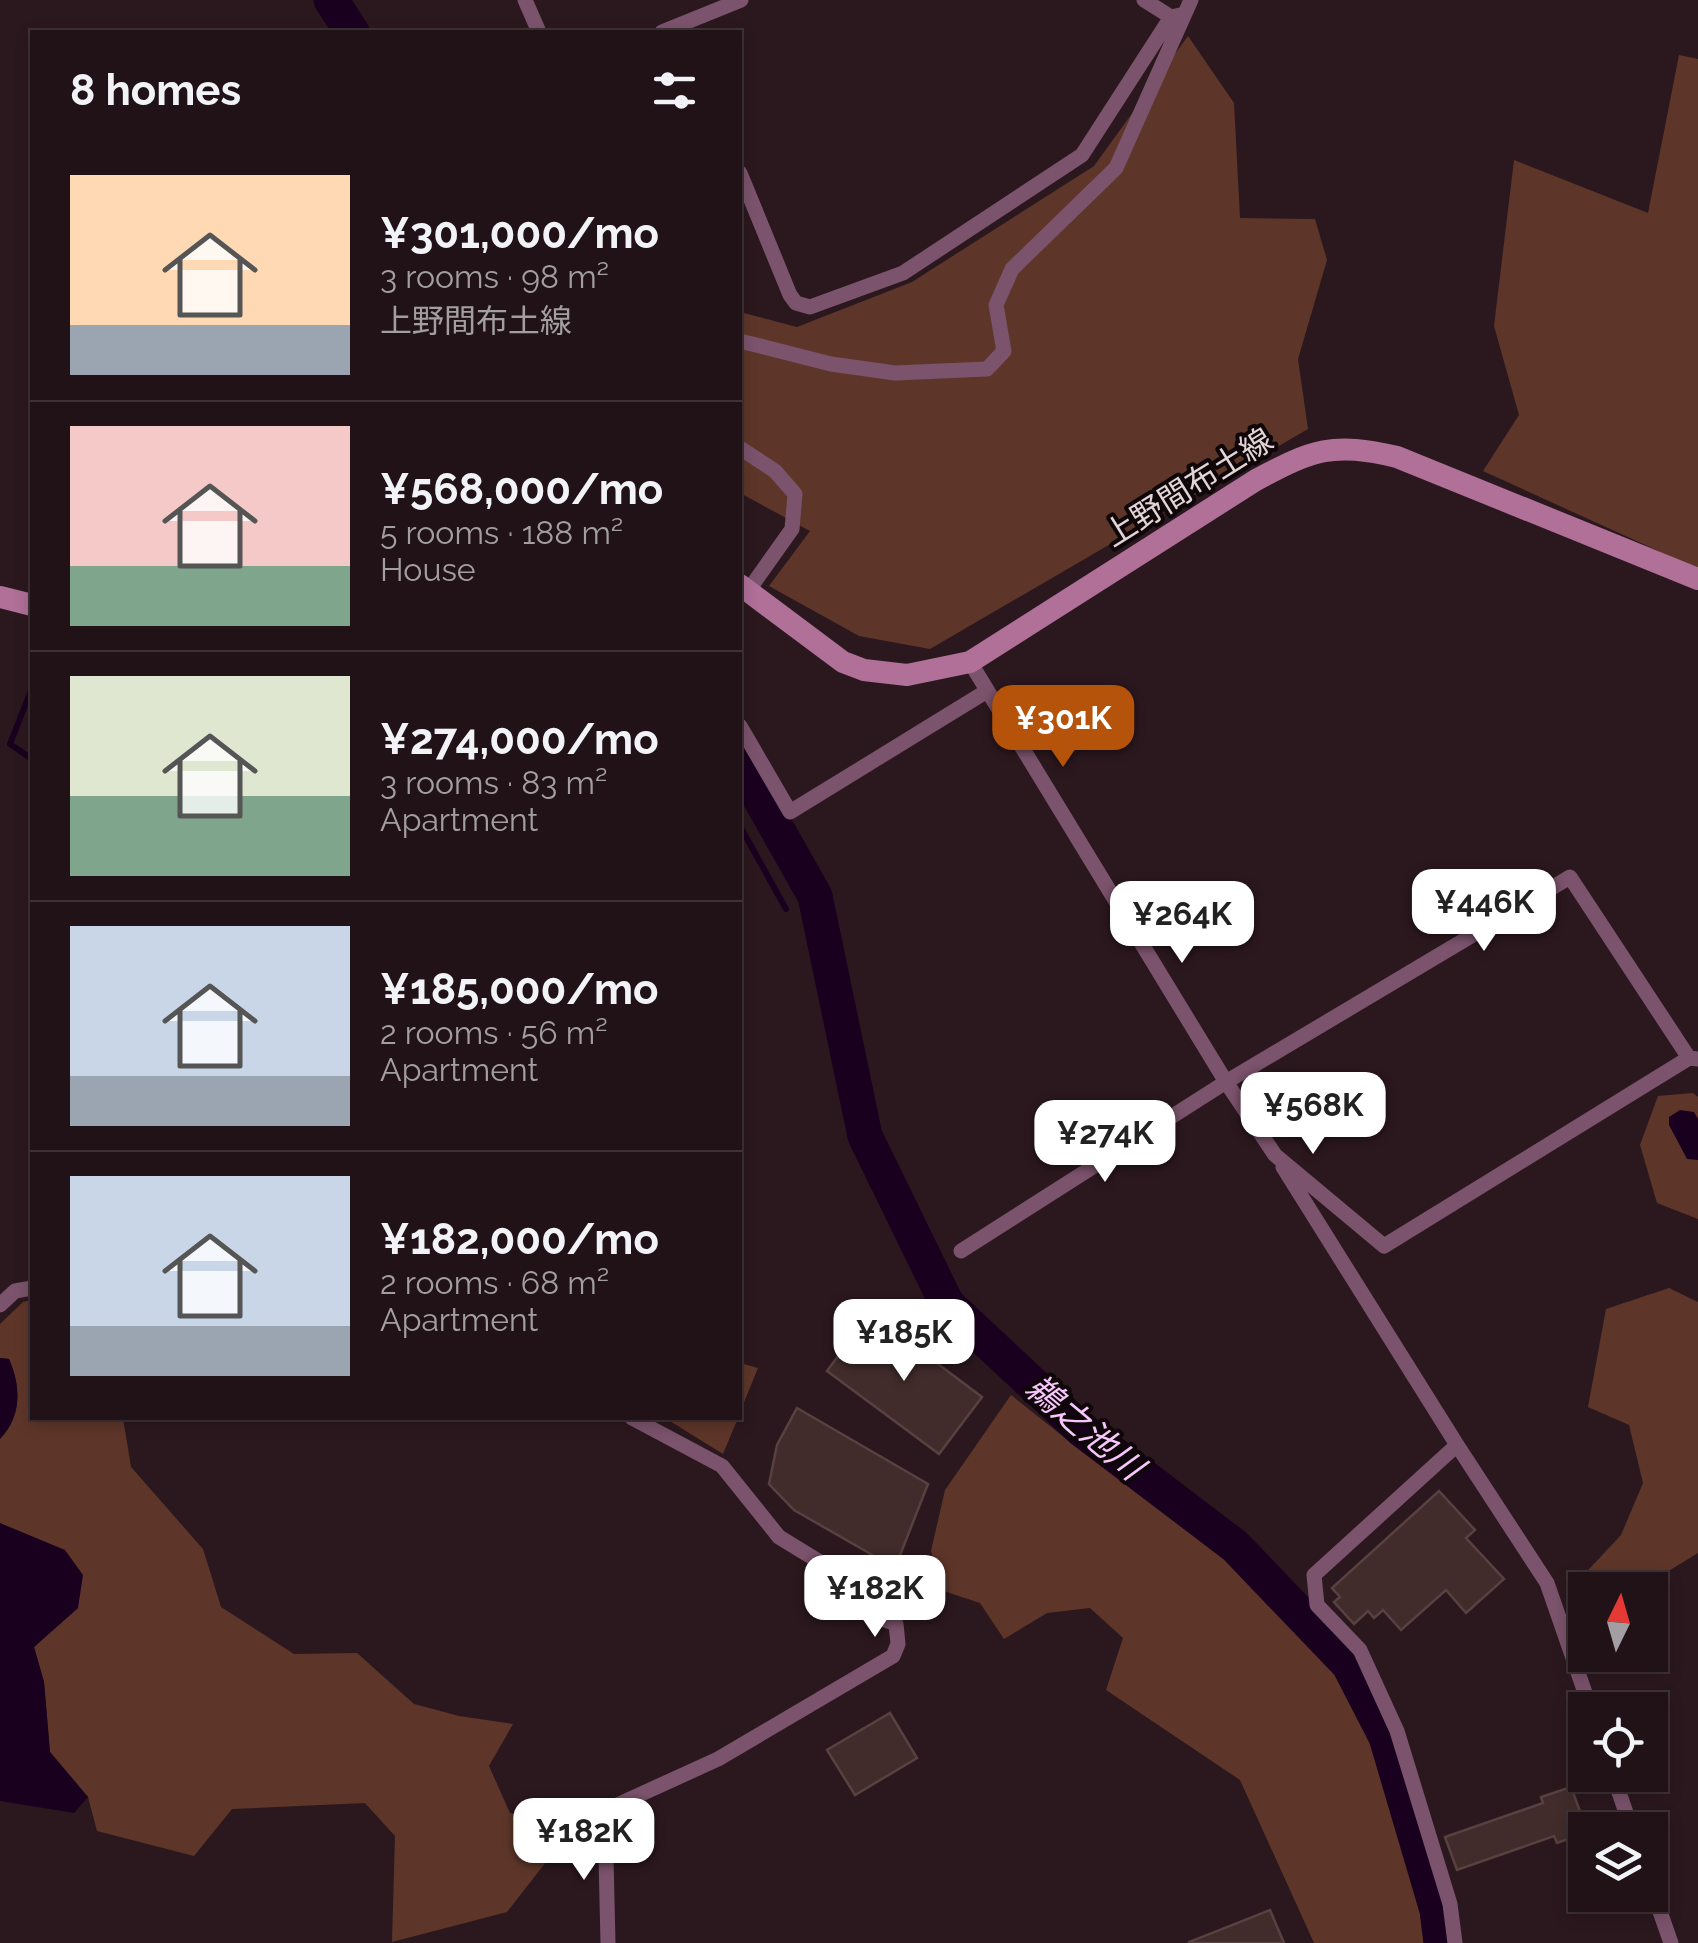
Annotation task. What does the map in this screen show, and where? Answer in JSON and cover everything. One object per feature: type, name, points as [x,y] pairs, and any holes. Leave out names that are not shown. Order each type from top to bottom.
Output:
[{"type":"main road","name":"上野間布土線","points":[[744,588],[843,662],[864,670],[906,675],[970,662],[1256,480],[1305,454],[1356,447],[1398,457],[1698,579]]},
{"type":"main road","points":[[0,597],[30,604]]},
{"type":"street","points":[[526,0],[537,30]]},
{"type":"street","points":[[667,30],[741,0]]},
{"type":"street","points":[[1144,0],[1182,10]]},
{"type":"street","points":[[742,178],[796,303],[810,307],[902,273],[1082,155],[1182,10]]},
{"type":"street","points":[[742,342],[831,364],[895,373],[987,369],[1004,351],[996,304],[1012,270],[1116,168],[1182,10]]},
{"type":"street","points":[[742,449],[775,471],[795,494],[792,529],[744,588]]},
{"type":"street","points":[[970,662],[1226,1082],[1548,1583],[1585,1692]]},
{"type":"street","points":[[742,729],[790,812],[987,691]]},
{"type":"street","points":[[961,1250],[1226,1082],[1570,877],[1694,1058],[1384,1246],[1276,1155]]},
{"type":"street","points":[[0,1305],[15,1290],[30,1288]]},
{"type":"street","points":[[608,1943],[606,1857],[593,1816],[718,1759],[893,1656],[899,1631],[896,1624],[871,1615],[858,1605],[828,1566],[779,1536],[722,1466],[636,1420]]},
{"type":"street","points":[[1455,1943],[1450,1904],[1397,1731],[1360,1650],[1317,1605],[1314,1575],[1457,1445]]},
{"type":"street","points":[[1660,1912],[1671,1943]]},
{"type":"shaded area","points":[[1188,36],[1234,103],[1240,218],[1315,219],[1327,260],[1298,359],[1308,429],[930,649],[859,636],[769,586],[810,531],[742,494],[742,313],[797,327],[912,282],[1094,166]]},
{"type":"shaded area","points":[[1679,55],[1698,59],[1698,569],[1483,471],[1519,415],[1494,326],[1514,160],[1648,213]]},
{"type":"shaded area","points":[[1693,1093],[1698,1097],[1698,1219],[1657,1203],[1640,1145],[1658,1096]]},
{"type":"shaded area","points":[[1680,1110],[1694,1112],[1698,1119],[1698,1160],[1687,1159],[1669,1125],[1669,1117]]},
{"type":"shaded area","points":[[1669,1288],[1698,1302],[1698,1553],[1667,1572],[1586,1572],[1621,1535],[1643,1483],[1629,1425],[1588,1407],[1606,1309]]},
{"type":"shaded area","points":[[30,1300],[30,1420],[123,1420],[131,1467],[203,1549],[221,1607],[294,1654],[357,1653],[414,1704],[513,1724],[489,1766],[510,1813],[574,1826],[507,1912],[392,1942],[395,1836],[365,1803],[232,1809],[194,1856],[97,1831],[88,1797],[50,1752],[44,1682],[34,1647],[78,1608],[0,1523],[0,1439],[12,1421],[17,1401],[9,1359],[0,1358],[0,1324],[23,1302]]},
{"type":"shaded area","points":[[0,1358],[9,1359],[17,1400],[12,1421],[0,1439]]},
{"type":"shaded area","points":[[742,1364],[758,1368],[742,1407]]},
{"type":"shaded area","points":[[1011,1395],[1080,1450],[1228,1553],[1342,1674],[1376,1745],[1430,1943],[1314,1943],[1240,1780],[1106,1690],[1123,1638],[1090,1608],[1047,1613],[1004,1639],[980,1603],[941,1590],[931,1551],[945,1490]]},
{"type":"shaded area","points":[[668,1420],[737,1420],[723,1454]]},
{"type":"shaded area","points":[[0,1523],[65,1550],[83,1575],[78,1608],[34,1647],[44,1682],[50,1752],[88,1797],[74,1813],[0,1801]]},
{"type":"building","points":[[870,1313],[982,1397],[939,1454],[827,1371]]},
{"type":"building","points":[[797,1408],[928,1484],[895,1568],[794,1510],[769,1484],[777,1445]]},
{"type":"building","points":[[1439,1491],[1475,1530],[1466,1538],[1504,1579],[1466,1613],[1446,1590],[1401,1630],[1383,1610],[1374,1618],[1368,1611],[1354,1624],[1334,1602],[1340,1597],[1332,1588]]},
{"type":"building","points":[[890,1713],[917,1758],[855,1795],[827,1750]]},
{"type":"building","points":[[1568,1788],[1568,1792],[1573,1792],[1580,1812],[1568,1812],[1568,1839],[1557,1843],[1554,1836],[1457,1870],[1445,1837],[1543,1803],[1541,1797]]},
{"type":"building","points":[[1270,1910],[1284,1943],[1189,1943],[1189,1942]]},
{"type":"waterway","name":"鵜之池川","points":[[331,0],[351,30]]},
{"type":"waterway","points":[[30,693],[10,744],[30,758]]},
{"type":"waterway","name":"鵜之池川","points":[[742,767],[815,896],[865,1136],[947,1304],[1081,1429],[1235,1546],[1349,1665],[1386,1737],[1437,1910],[1441,1943]]},
{"type":"waterway","points":[[742,830],[786,909]]}]
